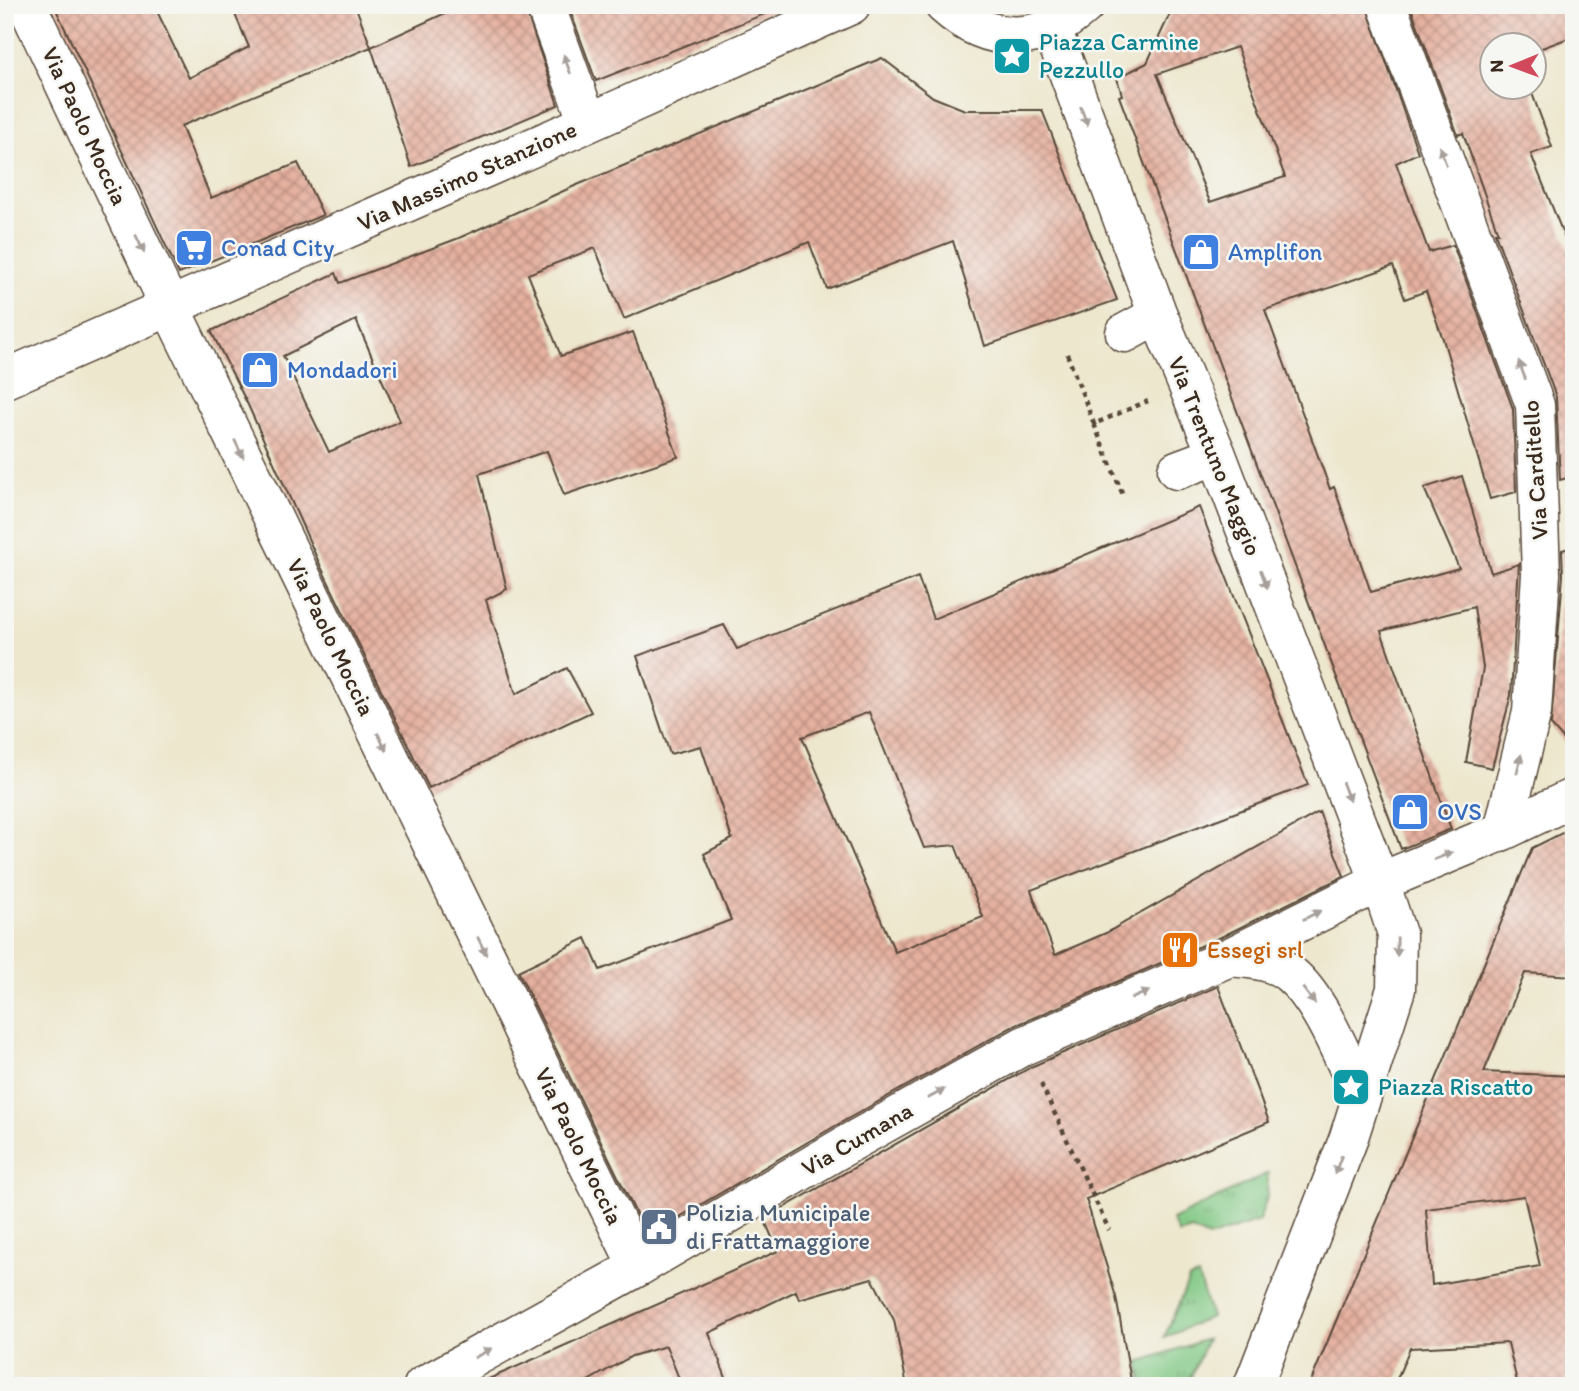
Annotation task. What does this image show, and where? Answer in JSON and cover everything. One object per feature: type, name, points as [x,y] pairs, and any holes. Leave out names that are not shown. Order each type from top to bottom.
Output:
[{"type":"street","name":"Via Paolo Moccia","points":[[27,5],[170,307],[638,1267]]},
{"type":"street","points":[[545,5],[588,123]]},
{"type":"street","name":"Via Massimo Stanzione","points":[[5,379],[851,5]]},
{"type":"street","points":[[944,5],[976,28],[994,34],[1014,36],[1052,29],[1085,5]]},
{"type":"street","name":"Via Carditello","points":[[1387,5],[1535,405],[1541,574],[1532,712],[1503,831]]},
{"type":"street","name":"Via Trentuno Maggio","points":[[1052,29],[1158,315],[1217,455],[1380,882]]},
{"type":"street","points":[[1125,333],[1158,315]]},
{"type":"street","points":[[1177,470],[1217,455]]},
{"type":"street","points":[[1230,957],[1380,882],[1503,831],[1574,797]]},
{"type":"street","points":[[1253,1386],[1348,1140],[1396,989],[1397,934],[1380,882]]},
{"type":"street","points":[[1230,957],[1264,961],[1290,974],[1315,1002],[1362,1097]]},
{"type":"street","name":"Via Cumana","points":[[423,1386],[638,1267],[853,1140],[1023,1045],[1230,957]]},
{"type":"path","points":[[1067,354],[1123,495]]},
{"type":"path","points":[[1094,424],[1187,383]]},
{"type":"path","points":[[1023,1045],[1108,1230]]},
{"type":"green space","points":[[1268,1173],[1267,1197],[1259,1221],[1208,1238],[1192,1230],[1179,1234],[1172,1220]]},
{"type":"green space","points":[[1198,1276],[1211,1317],[1164,1338],[1189,1279]]},
{"type":"green space","points":[[1207,1339],[1187,1386],[1143,1386],[1139,1362]]},
{"type":"building","points":[[54,5],[154,5],[189,78],[249,47],[231,5],[355,5],[371,47],[181,126],[211,198],[298,163],[323,215],[179,274]]},
{"type":"building","points":[[463,5],[524,5],[558,105],[411,167],[371,47]]},
{"type":"building","points":[[568,5],[781,5],[782,7],[596,81]]},
{"type":"building","points":[[1174,5],[1366,5],[1418,153],[1396,163],[1429,252],[1453,245],[1513,409],[1516,492],[1490,499],[1443,339],[1426,291],[1405,299],[1393,266],[1265,310],[1330,489],[1334,487],[1371,592],[1459,568],[1424,488],[1462,476],[1491,573],[1519,564],[1511,695],[1492,768],[1466,762],[1483,668],[1474,607],[1381,631],[1451,829],[1401,849],[1119,96],[1122,95],[1117,78],[1147,63]],"holes":[[[1237,47],[1285,177],[1210,202],[1157,74]]]},
{"type":"building","points":[[1410,5],[1574,5],[1574,36],[1548,46],[1548,32],[1478,32],[1478,102],[1535,102],[1552,147],[1531,154],[1574,261],[1574,476],[1560,480],[1556,397],[1495,233],[1498,233],[1463,133],[1458,135]]},
{"type":"building","points":[[882,58],[933,97],[965,110],[1042,110],[1117,300],[985,346],[953,241],[827,289],[809,242],[624,319],[595,248],[528,274],[561,356],[633,332],[678,457],[564,495],[547,451],[479,474],[507,589],[486,600],[516,694],[567,668],[591,712],[429,788],[321,567],[248,405],[211,331],[336,273],[340,283],[459,238],[570,188]],"holes":[[[356,320],[400,421],[329,452],[283,356]]]},
{"type":"building","points":[[1199,507],[1308,785],[1031,890],[1055,955],[1106,933],[1319,812],[1344,876],[1221,937],[1012,1027],[647,1236],[518,971],[586,938],[600,970],[731,920],[704,854],[732,839],[701,746],[670,754],[637,656],[724,625],[737,649],[918,577],[933,619]],"holes":[[[869,712],[924,848],[955,845],[983,917],[895,952],[802,737]]]},
{"type":"building","points":[[1574,547],[1574,751],[1551,725],[1563,575],[1562,550]]},
{"type":"building","points":[[1574,827],[1574,976],[1525,973],[1484,1072],[1574,1076],[1574,1386],[1518,1386],[1508,1343],[1410,1348],[1394,1386],[1309,1386],[1532,848]],"holes":[[[1524,1196],[1540,1266],[1432,1285],[1426,1209]]]},
{"type":"building","points":[[1218,986],[1269,1122],[1086,1199],[1116,1297],[1132,1386],[907,1386],[894,1320],[872,1278],[799,1299],[796,1291],[709,1333],[729,1386],[682,1386],[666,1346],[632,1356],[579,1386],[473,1386],[778,1251],[764,1219],[1033,1066]]},
{"type":"place","name":"Piazza Carmine Pezzullo","points":[[1012,56]]},
{"type":"place","name":"Conad City","points":[[194,248]]},
{"type":"place","name":"Amplifon","points":[[1201,252]]},
{"type":"place","name":"Mondadori","points":[[260,370]]},
{"type":"place","name":"OVS","points":[[1410,812]]},
{"type":"place","name":"Essegi srl","points":[[1180,950]]},
{"type":"place","name":"Piazza Riscatto","points":[[1351,1087]]},
{"type":"place","name":"Polizia Municipale di Frattamaggiore","points":[[659,1227]]}]
